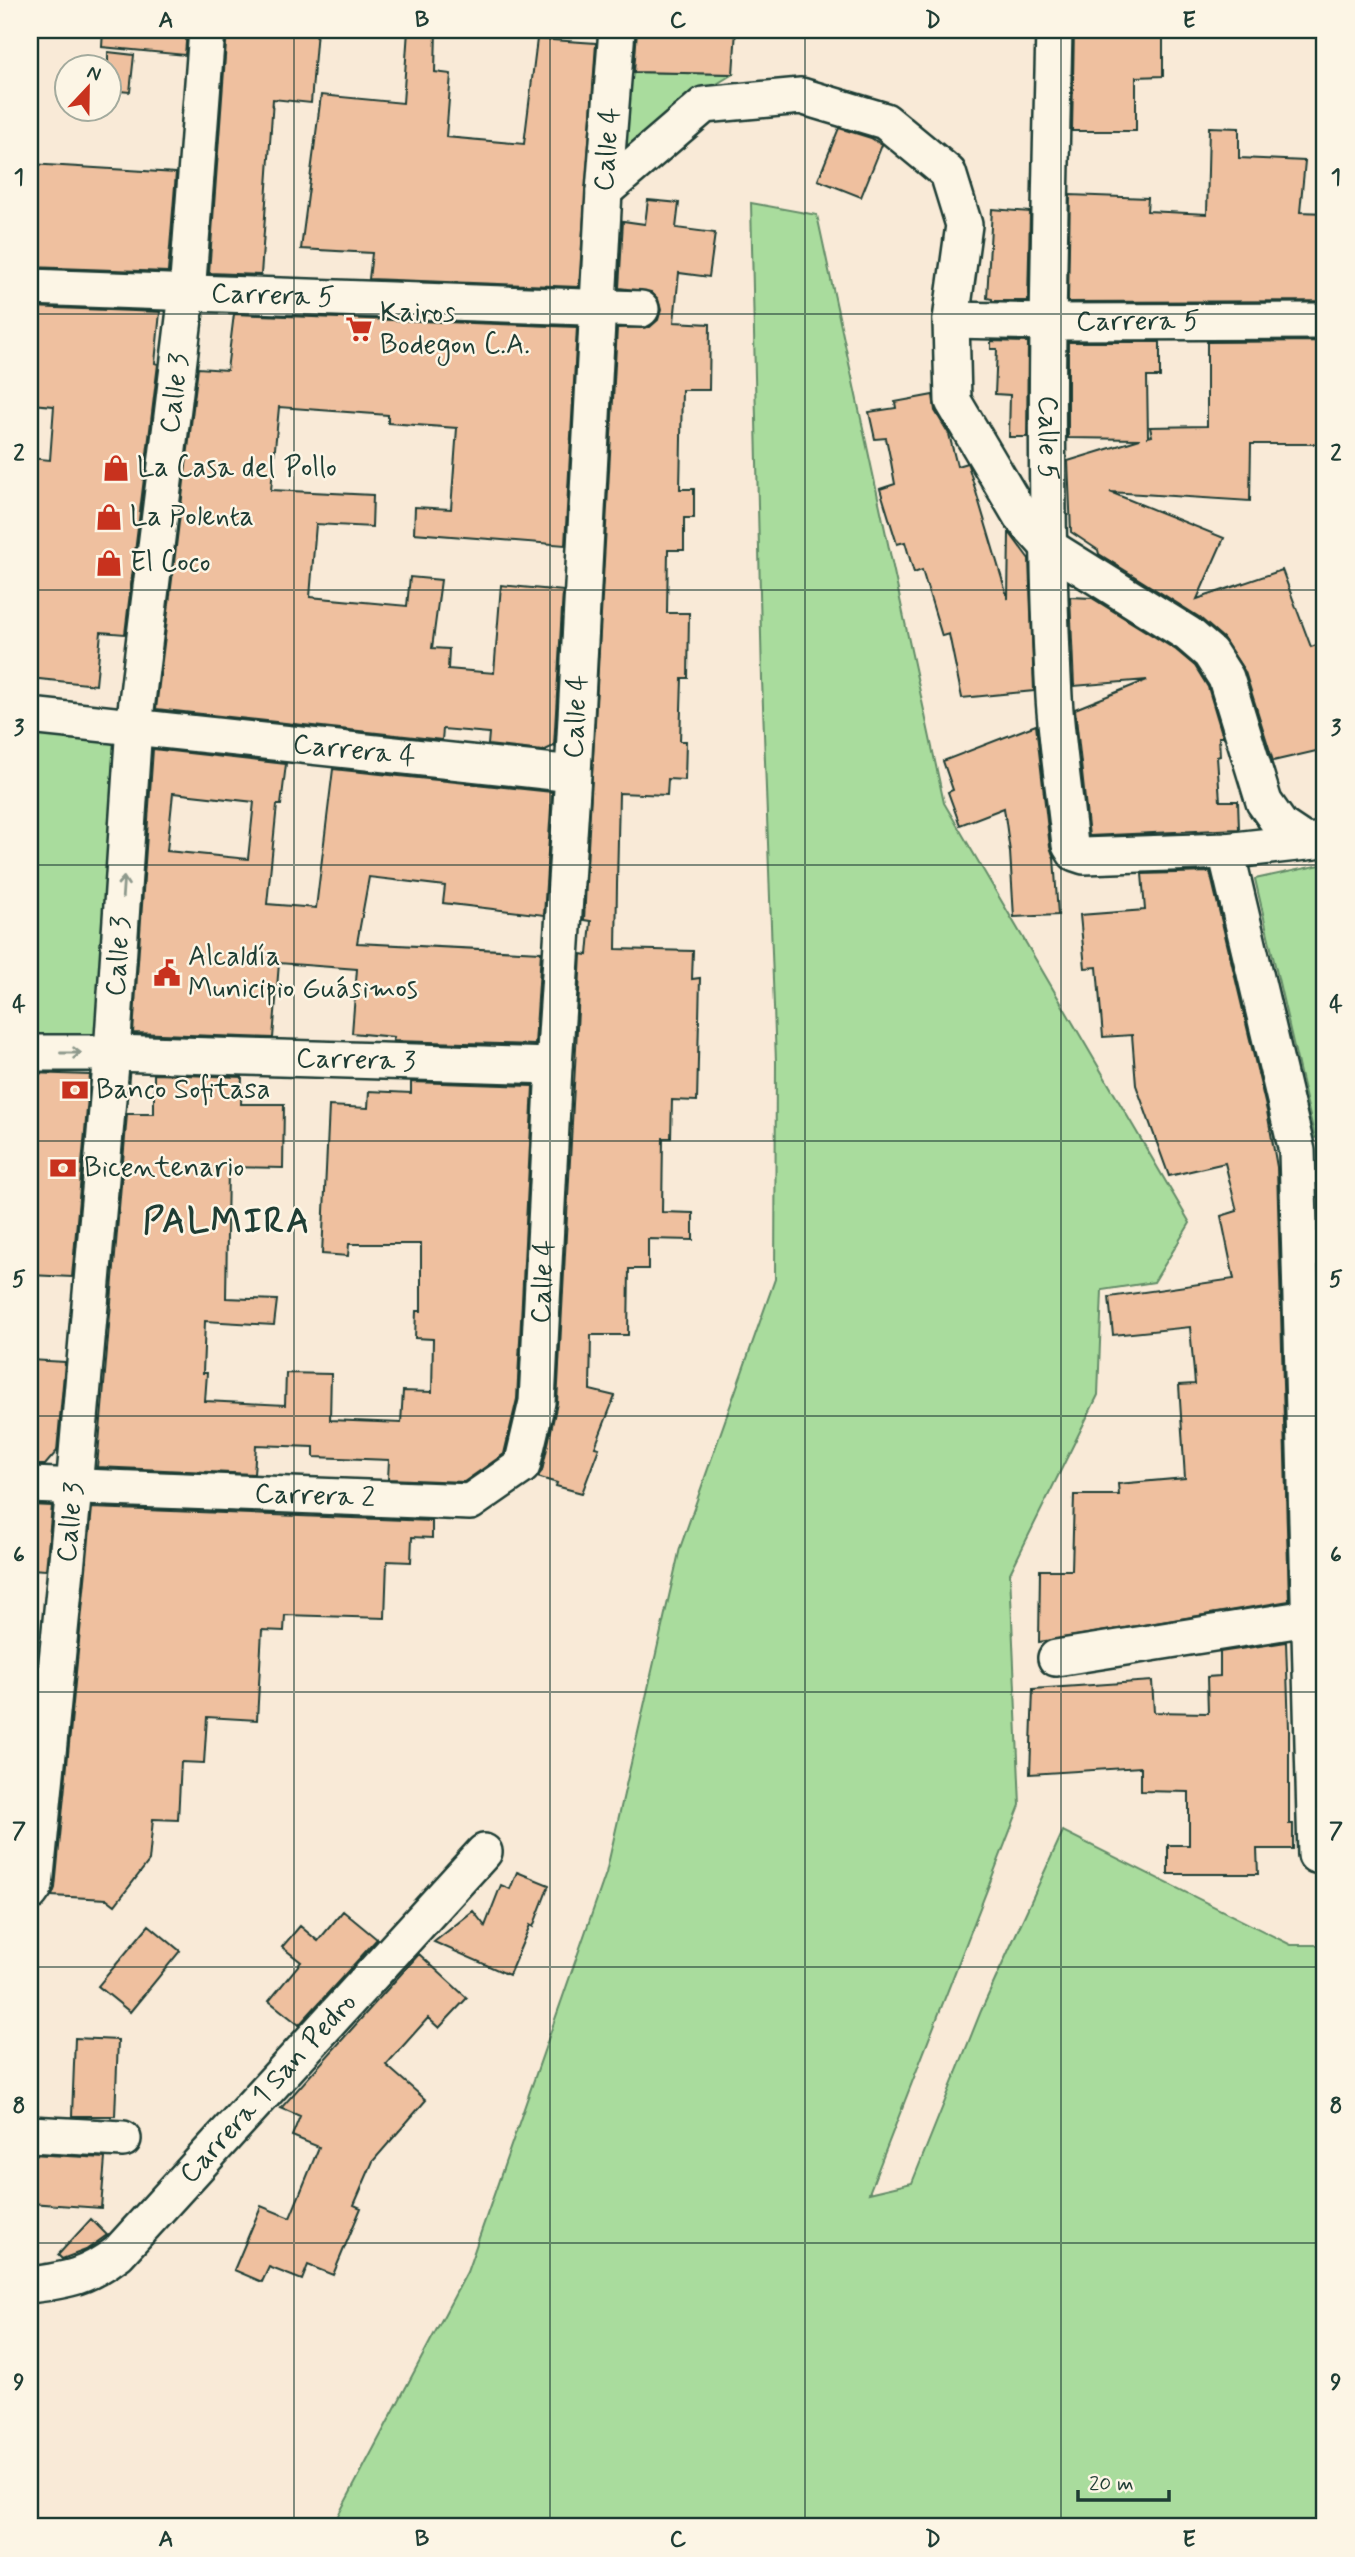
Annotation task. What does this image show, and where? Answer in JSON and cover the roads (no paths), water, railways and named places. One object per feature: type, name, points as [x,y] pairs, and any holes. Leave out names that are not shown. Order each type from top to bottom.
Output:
[{"type":"street","name":"Calle 3","points":[[32,1890],[74,1488],[112,1053],[134,726],[187,294],[208,30]]},
{"type":"street","name":"Calle 4","points":[[537,1402],[604,191],[617,30]]},
{"type":"street","name":"Calle 5","points":[[1054,30],[1048,322],[1049,547],[1055,699],[1070,845],[1075,853],[1084,856],[1226,851]]},
{"type":"street","points":[[604,191],[704,105],[801,96],[885,121],[948,173],[964,225],[951,320],[953,401],[1021,516],[1049,547],[1188,634],[1210,653],[1226,678],[1264,802],[1281,826],[1315,841]]},
{"type":"street","name":"Carrera 5","points":[[30,288],[641,309]]},
{"type":"street","name":"Carrera 5","points":[[951,320],[1325,321]]},
{"type":"street","name":"Carrera 4","points":[[30,716],[573,774]]},
{"type":"street","points":[[1315,841],[1226,851],[1311,1147],[1308,1618],[1316,1855]]},
{"type":"street","name":"Carrera 3","points":[[30,1053],[554,1066]]},
{"type":"street","name":"Carrera 2","points":[[30,1485],[470,1502],[523,1466],[537,1402]]},
{"type":"street","points":[[1056,1658],[1308,1618]]},
{"type":"street","name":"Carrera 1 San Pedro","points":[[30,2285],[68,2280],[95,2270],[118,2253],[484,1852]]},
{"type":"street","points":[[30,2134],[123,2138]]},
{"type":"place","name":"Kairos Bodegon C.A.","points":[[359,329]]},
{"type":"place","name":"La Casa del Pollo","points":[[116,468]]},
{"type":"place","name":"La Polenta","points":[[109,517]]},
{"type":"place","name":"El Coco","points":[[109,563]]},
{"type":"place","name":"Alcaldía Municipio Guásimos","points":[[167,973]]},
{"type":"place","name":"Banco Sofitasa","points":[[75,1090]]},
{"type":"place","name":"Bicentenario","points":[[63,1168]]},
{"type":"district","name":"PALMIRA","points":[[227,1222]]}]
